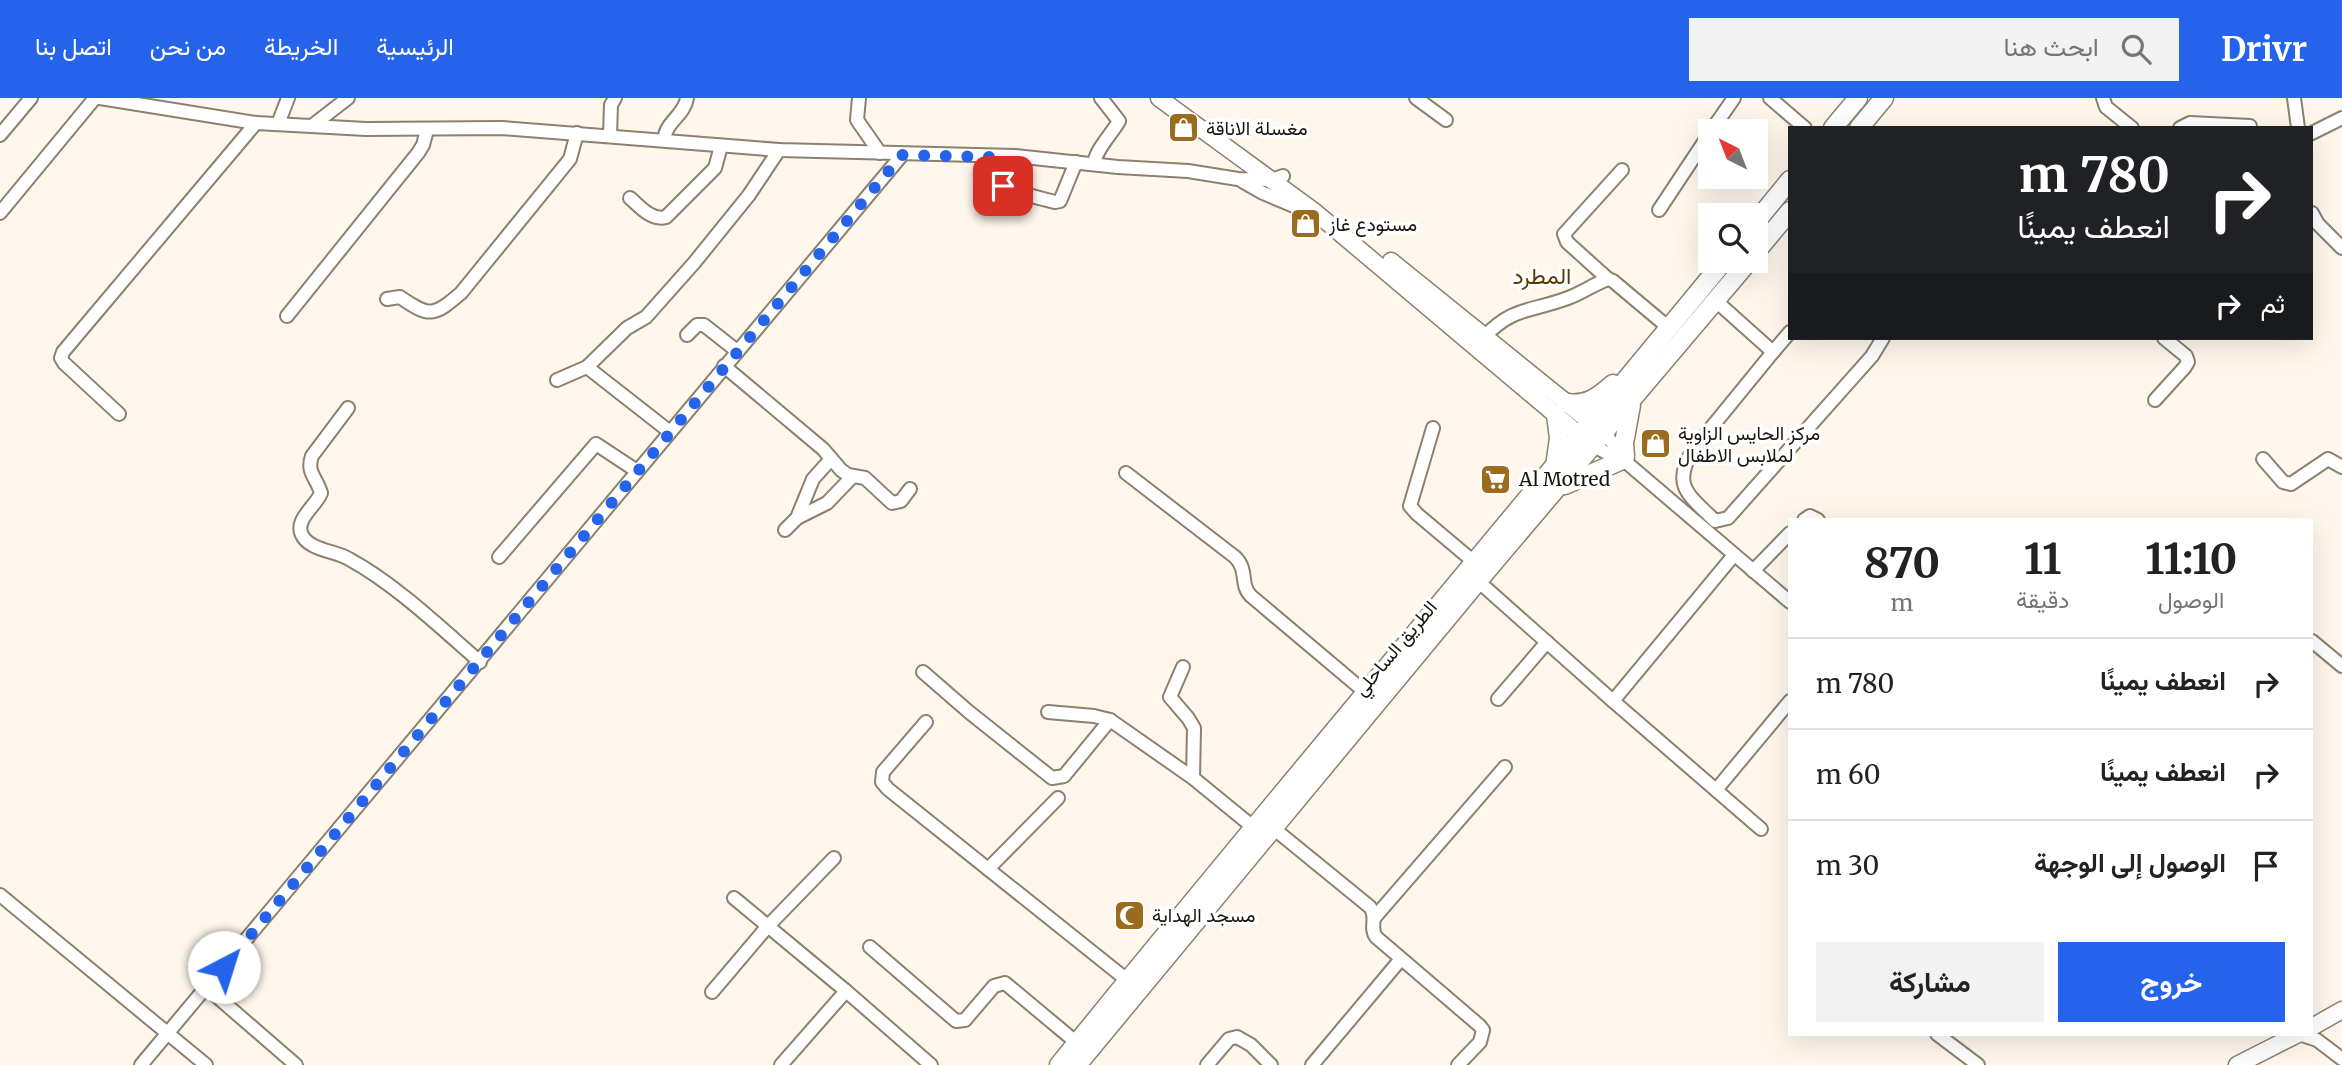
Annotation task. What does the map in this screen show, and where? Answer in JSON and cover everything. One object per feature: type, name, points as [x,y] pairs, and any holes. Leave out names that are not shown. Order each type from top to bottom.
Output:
[{"type":"highway","points":[[1861,126],[1884,98]]},
{"type":"highway","points":[[1835,126],[1855,99]]},
{"type":"highway","points":[[1768,207],[1788,182]]},
{"type":"highway","points":[[1768,237],[1788,213]]},
{"type":"highway","name":"الطريق الساحلي","points":[[1077,1065],[1478,581],[1559,488],[1631,374],[1714,273]]},
{"type":"highway","name":"الطريق الساحلي","points":[[1059,1065],[1253,827],[1555,467],[1631,402],[1739,273]]},
{"type":"highway","points":[[1555,467],[1561,409],[1598,397],[1622,377],[1631,374]]},
{"type":"highway","points":[[1559,488],[1624,460],[1631,402]]},
{"type":"main road","points":[[1159,98],[1278,178],[1315,212],[1592,435]]},
{"type":"main road","points":[[1174,98],[1484,337],[1561,409]]},
{"type":"main road","points":[[2314,1025],[2342,1010]]},
{"type":"main road","points":[[2237,1065],[2276,1041]]},
{"type":"street","points":[[0,135],[31,98]]},
{"type":"street","points":[[0,214],[98,98],[120,99],[256,123],[427,130],[502,128],[779,150],[1015,156],[1188,171],[1238,179],[1278,178]]},
{"type":"street","points":[[278,124],[288,98]]},
{"type":"street","points":[[313,125],[348,98]]},
{"type":"street","points":[[610,135],[611,105],[615,98]]},
{"type":"street","points":[[665,140],[666,130],[685,107],[687,98]]},
{"type":"street","points":[[859,98],[858,120],[880,153]]},
{"type":"street","points":[[1094,164],[1095,155],[1119,121],[1101,98]]},
{"type":"street","points":[[1416,98],[1446,120]]},
{"type":"street","points":[[1719,119],[1734,98]]},
{"type":"street","points":[[1770,98],[1803,126]]},
{"type":"street","points":[[2103,98],[2106,107],[2130,126]]},
{"type":"street","points":[[2294,98],[2298,126]]},
{"type":"street","points":[[2313,132],[2342,118]]},
{"type":"street","points":[[119,414],[64,363],[61,358],[63,352],[256,123]]},
{"type":"street","points":[[2184,126],[2190,123],[2250,126]]},
{"type":"street","points":[[288,316],[424,145],[427,130]]},
{"type":"street","points":[[387,299],[400,297],[419,310],[432,313],[461,293],[570,159],[577,133]]},
{"type":"street","points":[[629,198],[651,215],[666,217],[715,168],[722,146]]},
{"type":"street","points":[[557,380],[587,367],[627,328],[646,317],[749,195],[779,150]]},
{"type":"street","points":[[1659,210],[1698,150]]},
{"type":"street","points":[[141,1065],[902,155]]},
{"type":"street","points":[[989,157],[986,168],[989,177],[996,182],[1055,202],[1060,201],[1076,162]]},
{"type":"street","points":[[1622,170],[1564,234],[1567,242],[1608,279],[1669,328]]},
{"type":"street","points":[[1238,179],[1263,193],[1315,212]]},
{"type":"street","points":[[2313,215],[2318,224],[2342,248]]},
{"type":"street","points":[[1484,337],[1511,314],[1568,298],[1608,279]]},
{"type":"street","points":[[1716,301],[1773,352]]},
{"type":"street","points":[[687,335],[697,325],[704,325],[737,351]]},
{"type":"street","points":[[1788,334],[1692,450],[1684,465],[1681,481],[1690,496],[1714,521],[1728,518],[1872,356],[1880,340]]},
{"type":"street","points":[[2155,400],[2187,364],[2186,356],[2166,340]]},
{"type":"street","points":[[724,366],[823,449],[841,470],[864,478],[892,503],[901,500],[910,489]]},
{"type":"street","points":[[587,367],[670,432]]},
{"type":"street","points":[[348,408],[309,465],[310,475],[321,494],[302,521],[300,529],[303,537],[310,544],[349,559],[384,582],[480,662]]},
{"type":"street","points":[[1433,428],[1410,506],[1474,562]]},
{"type":"street","points":[[1592,435],[1788,600]]},
{"type":"street","points":[[499,557],[596,444],[637,471]]},
{"type":"street","points":[[797,518],[813,479],[831,459]]},
{"type":"street","points":[[2263,459],[2283,482],[2291,484],[2328,459],[2342,467]]},
{"type":"street","points":[[1126,472],[1235,558],[1244,568],[1246,591],[1365,692]]},
{"type":"street","points":[[785,530],[797,518],[827,503],[853,476]]},
{"type":"street","points":[[1753,571],[1788,535]]},
{"type":"street","points":[[1613,701],[1734,555]]},
{"type":"street","points":[[1478,581],[1761,830]]},
{"type":"street","points":[[1498,699],[1547,642]]},
{"type":"street","points":[[2313,642],[2342,666]]},
{"type":"street","points":[[1183,667],[1170,697],[1194,728],[1193,778]]},
{"type":"street","points":[[923,673],[1052,778],[1064,776],[1110,720]]},
{"type":"street","points":[[1716,790],[1788,703]]},
{"type":"street","points":[[1048,712],[1110,720],[1193,778],[1253,827]]},
{"type":"street","points":[[926,722],[883,772],[882,782],[1127,980]]},
{"type":"street","points":[[1375,917],[1505,767]]},
{"type":"street","points":[[988,869],[1058,798]]},
{"type":"street","points":[[1273,828],[1370,907],[1375,917],[1373,933],[1376,937],[1483,1030],[1480,1042],[1458,1065]]},
{"type":"street","points":[[712,992],[768,926],[834,858]]},
{"type":"street","points":[[0,895],[206,1065]]},
{"type":"street","points":[[734,898],[931,1065]]},
{"type":"street","points":[[870,947],[956,1021],[965,1020],[994,986],[1005,983],[1077,1043]]},
{"type":"street","points":[[1312,1065],[1401,959]]},
{"type":"street","points":[[206,988],[296,1065]]},
{"type":"street","points":[[781,1065],[846,991]]},
{"type":"street","points":[[1940,1036],[1978,1065]]},
{"type":"street","points":[[2305,1036],[2318,1040],[2342,1059]]},
{"type":"street","points":[[1207,1065],[1229,1039],[1237,1037],[1251,1045],[1271,1065]]},
{"type":"place","name":"مغسلة الاناقة","points":[[1183,128]]},
{"type":"place","name":"مستودع غاز","points":[[1306,224]]},
{"type":"place","name":"مركز الحايس الزاوية لملابس الاطفال","points":[[1655,444]]},
{"type":"place","name":"Al Motred","points":[[1496,479]]},
{"type":"place","name":"مسجد الهداية","points":[[1129,915]]},
{"type":"district","name":"المطرد","points":[[1542,275]]},
{"type":"route","points":[[224,967],[902,155],[989,157],[986,168],[989,177],[1003,186]]}]
